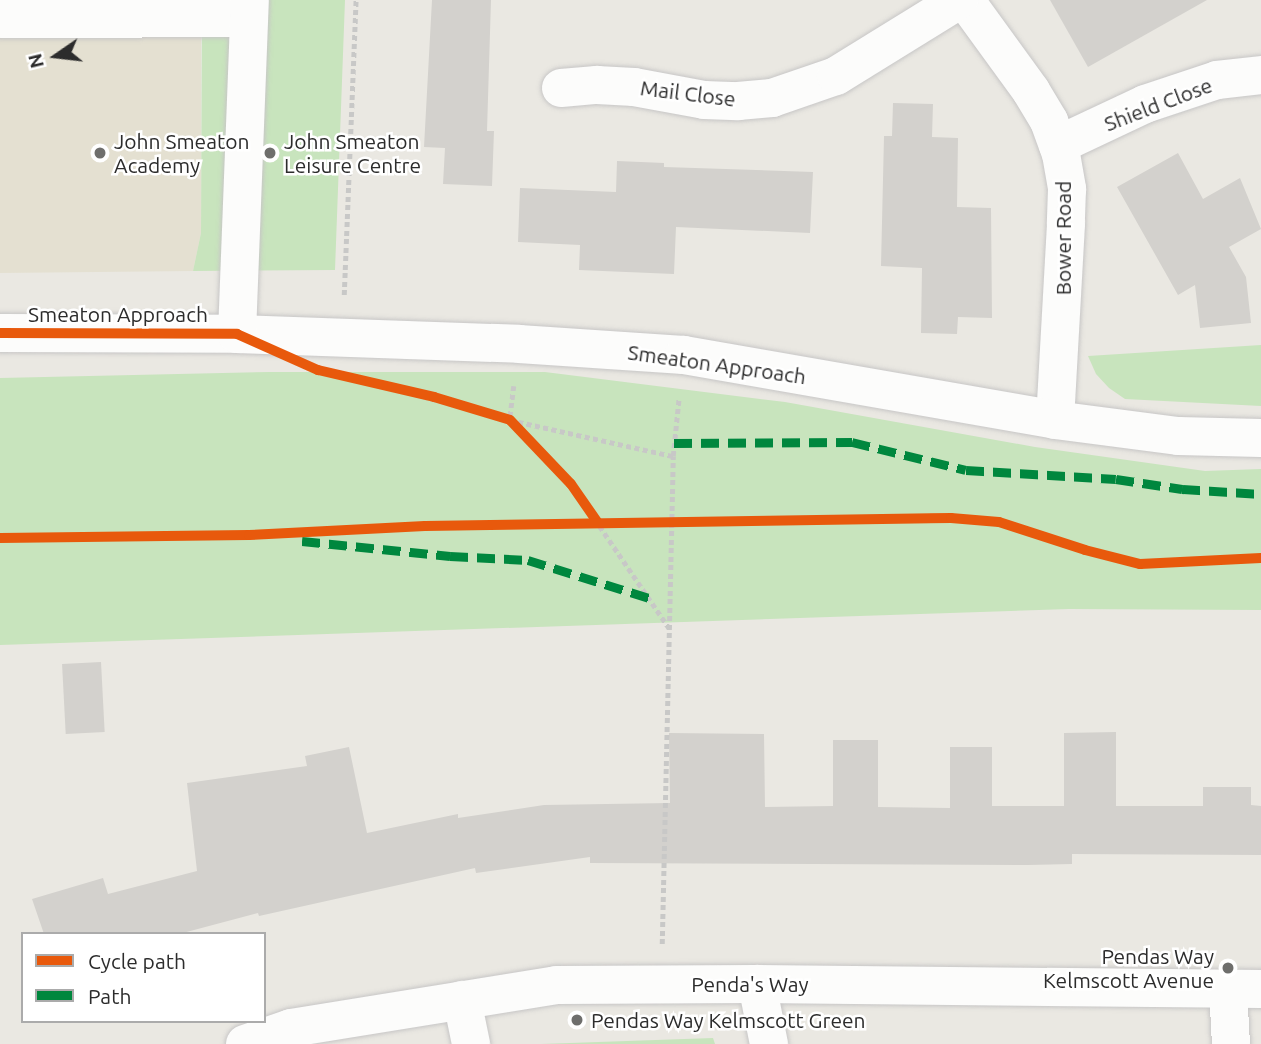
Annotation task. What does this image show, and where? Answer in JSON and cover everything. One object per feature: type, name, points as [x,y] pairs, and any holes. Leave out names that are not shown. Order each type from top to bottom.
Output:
[{"type":"street","name":"Mail Close","points":[[561,88],[622,86],[705,100],[772,98],[836,76],[959,0]]},
{"type":"street","name":"Bower Road","points":[[965,0],[1031,91],[1058,145],[1067,189],[1055,420]]},
{"type":"street","points":[[0,19],[249,9],[237,334]]},
{"type":"street","name":"Shield Close","points":[[1058,145],[1145,104],[1217,80],[1261,75]]},
{"type":"street","name":"Smeaton Approach","points":[[0,333],[237,334],[519,344],[684,355],[1055,420],[1178,436],[1261,438]]},
{"type":"street","points":[[757,984],[769,1044]]},
{"type":"street","name":"Penda's Way","points":[[245,1044],[291,1028],[556,985],[757,984],[1245,989]]},
{"type":"street","points":[[1231,1044],[1245,989]]},
{"type":"street","points":[[462,1000],[471,1044]]},
{"type":"path","points":[[342,338],[356,0]]},
{"type":"path","points":[[369,382],[510,420],[673,456]]},
{"type":"path","points":[[510,420],[514,384]]},
{"type":"path","points":[[661,984],[673,456],[680,389]]},
{"type":"path","points":[[510,420],[572,484],[670,629]]},
{"type":"shaded area","name":"John Smeaton Academy","points":[[0,0],[201,0],[201,233],[193,271],[0,273]]},
{"type":"green space","name":"John Smeaton Leisure Centre","points":[[202,0],[345,0],[335,270],[193,271],[201,233]]},
{"type":"green space","points":[[1261,345],[1261,406],[1125,399],[1109,388],[1096,374],[1088,356]]},
{"type":"green space","points":[[270,372],[545,372],[785,402],[1035,447],[1205,471],[1261,469],[1261,610],[1069,609],[0,645],[0,378]]},
{"type":"green space","points":[[713,1038],[715,1044],[541,1044]]},
{"type":"building","points":[[432,0],[491,0],[487,131],[494,131],[492,186],[443,184],[445,148],[424,147]]},
{"type":"building","points":[[1050,0],[1207,0],[1088,67]]},
{"type":"building","points":[[893,103],[933,104],[932,137],[958,138],[957,207],[991,208],[992,318],[958,317],[957,334],[921,333],[922,268],[881,266],[884,136],[892,136]]},
{"type":"building","points":[[1178,153],[1203,199],[1240,178],[1261,229],[1229,247],[1246,277],[1251,323],[1200,328],[1195,285],[1178,295],[1117,187]]},
{"type":"building","points":[[617,161],[664,163],[664,167],[813,172],[810,233],[676,227],[674,274],[579,270],[580,245],[518,242],[520,188],[616,192]]},
{"type":"building","points":[[101,662],[105,732],[66,734],[62,664]]},
{"type":"building","points":[[1116,732],[1116,806],[1203,806],[1203,787],[1251,787],[1251,805],[1261,806],[1261,855],[1072,854],[1072,864],[1028,865],[590,863],[590,857],[476,873],[475,868],[259,916],[258,913],[187,932],[43,932],[32,899],[103,878],[108,894],[197,871],[187,783],[307,766],[305,756],[349,747],[367,833],[458,814],[458,818],[544,805],[670,803],[669,733],[764,734],[765,807],[833,806],[833,740],[878,740],[878,807],[950,808],[950,747],[992,747],[992,806],[1064,806],[1064,733]]},
{"type":"marked path","points":[[674,443],[852,442],[966,470],[1116,479],[1182,489],[1261,494]]},
{"type":"marked path","points":[[302,541],[450,556],[528,560],[649,598]]},
{"type":"cycle path","points":[[0,333],[237,334],[318,370],[434,397],[510,420],[571,484],[598,523]]},
{"type":"cycle path","points":[[0,538],[249,535],[425,526],[951,518],[999,522],[1085,550],[1140,564],[1261,558]]},
{"type":"place","name":"John Smeaton Academy","points":[[100,153]]},
{"type":"place","name":"John Smeaton Leisure Centre","points":[[270,153]]},
{"type":"place","name":"Pendas Way Kelmscott Avenue","points":[[1228,968]]},
{"type":"place","name":"Pendas Way Kelmscott Green","points":[[577,1020]]}]
